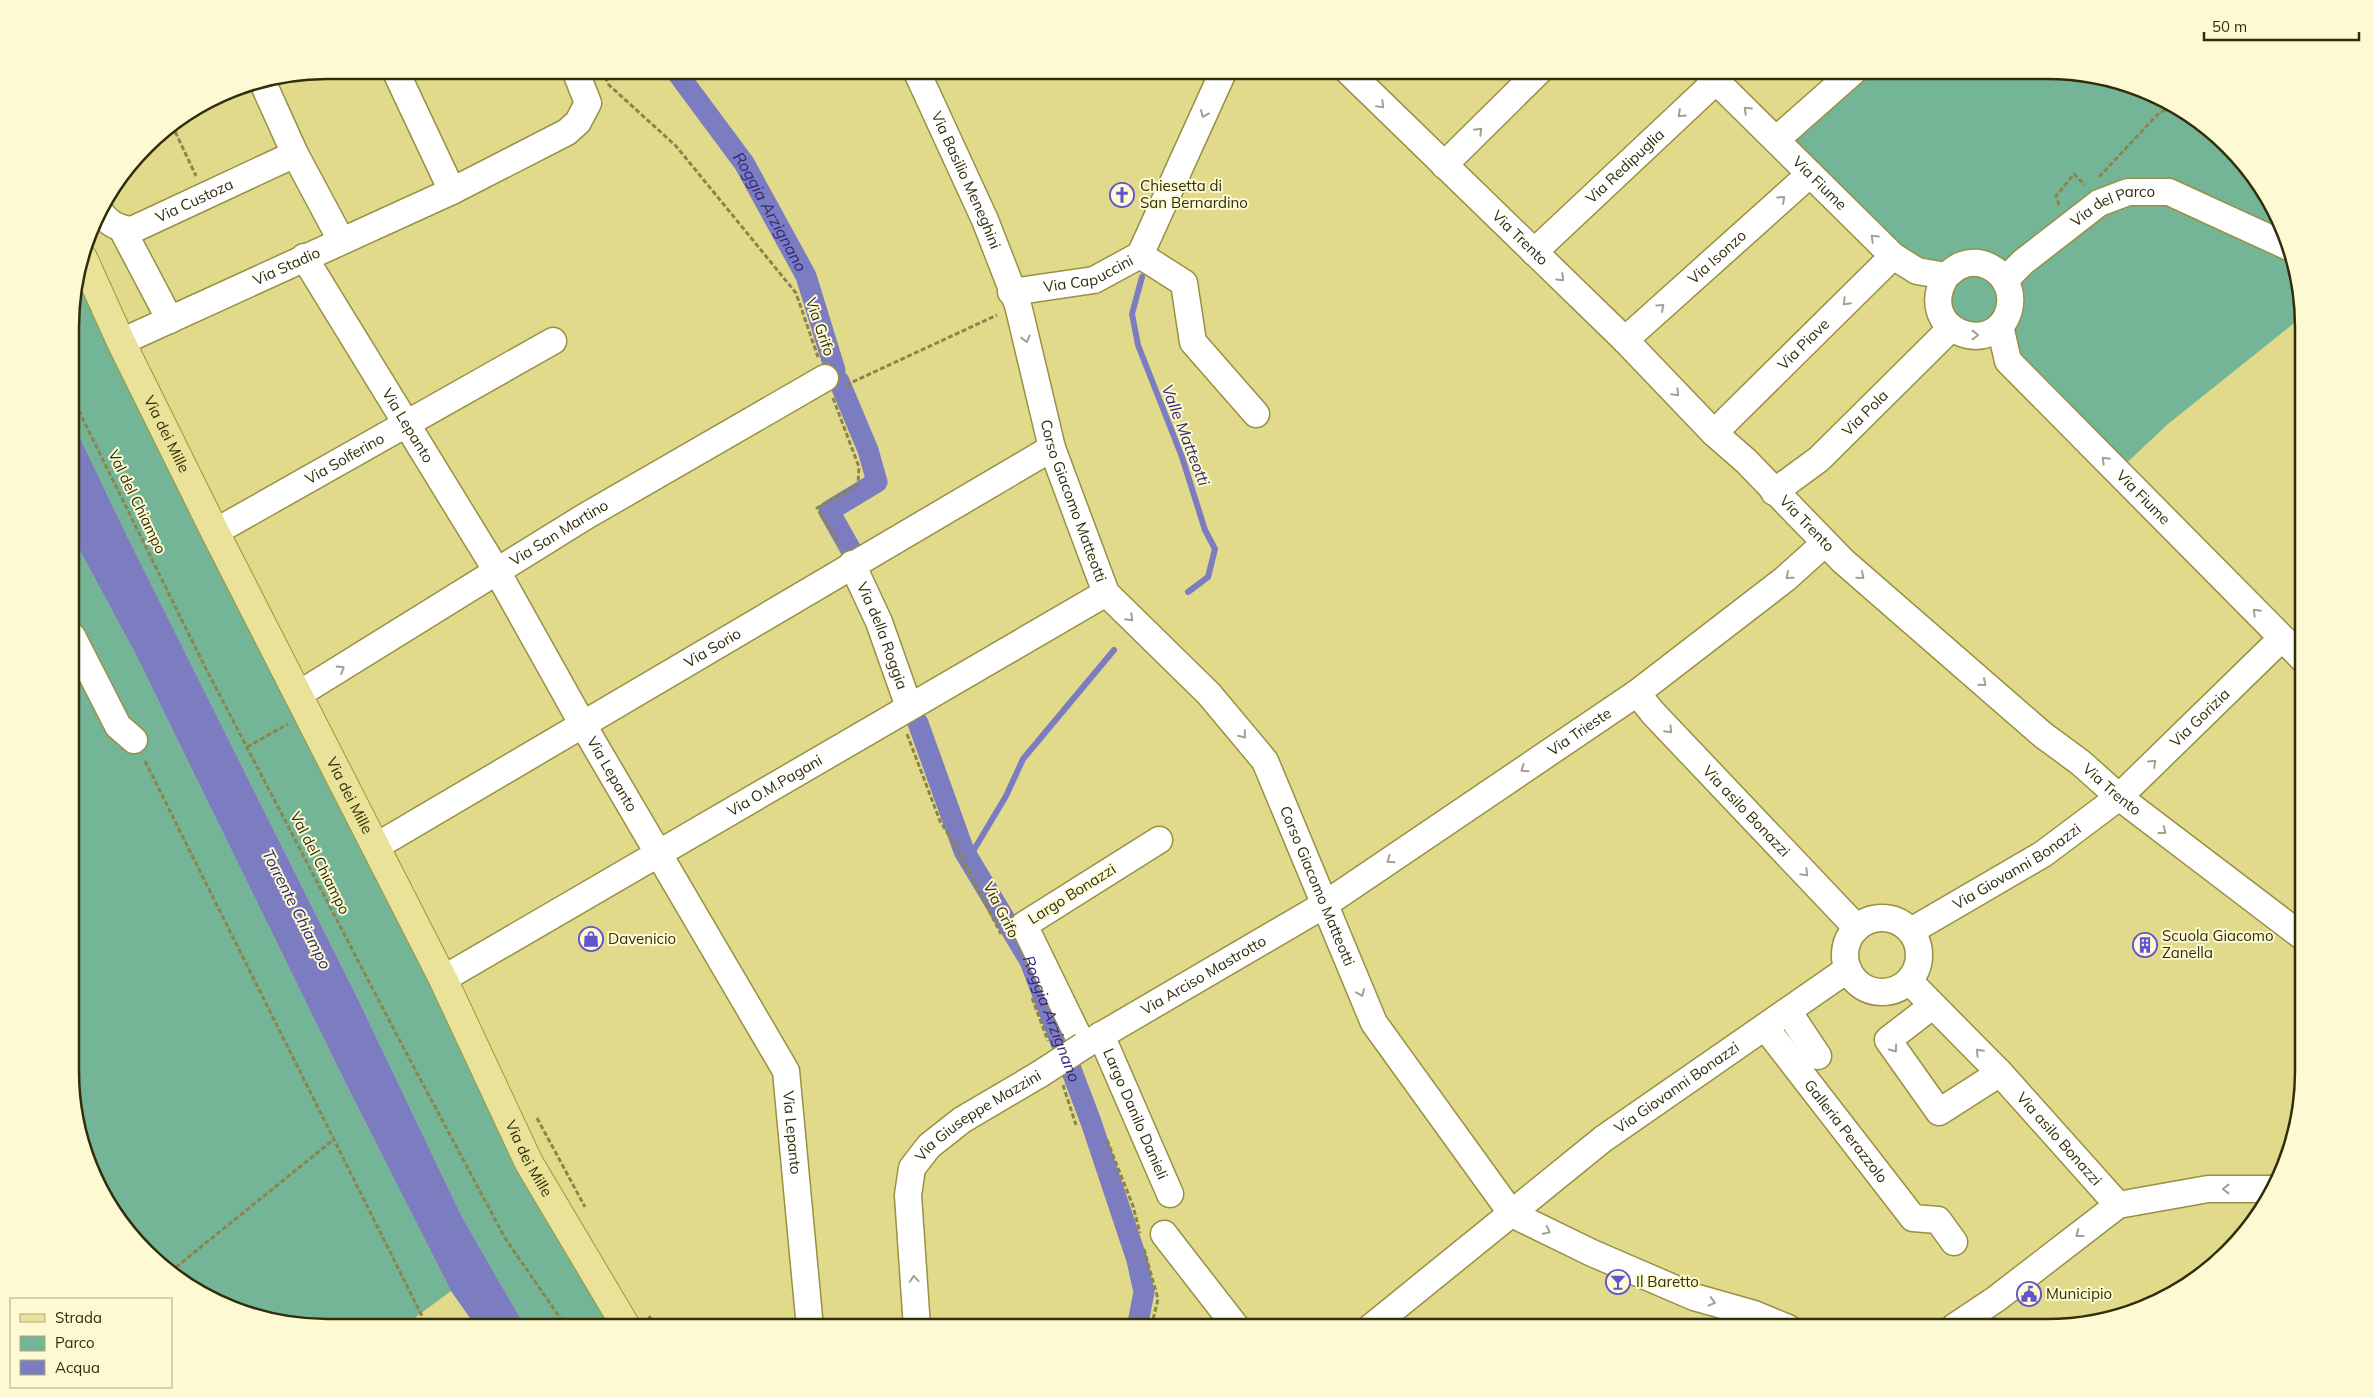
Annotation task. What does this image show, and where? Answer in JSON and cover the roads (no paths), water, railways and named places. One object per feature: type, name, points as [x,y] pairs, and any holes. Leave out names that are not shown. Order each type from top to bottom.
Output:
[{"type":"main road","name":"Via dei Mille","points":[[86,266],[121,342],[215,532],[443,979],[529,1163],[622,1319]]},
{"type":"street","points":[[399,79],[452,191]]},
{"type":"street","name":"Via Stadio","points":[[121,342],[452,191],[567,132],[578,122],[588,103],[579,79]]},
{"type":"street","name":"Via Basilio Meneghini","points":[[920,79],[985,220],[1014,299]]},
{"type":"street","name":"Via Capuccini","points":[[1014,299],[1094,280],[1140,255],[1220,79]]},
{"type":"street","name":"Via Trento","points":[[1365,79],[1444,165],[1625,340],[1714,433],[1746,461],[1825,543],[2036,728],[2081,763],[2119,797],[2295,931]]},
{"type":"street","points":[[1444,165],[1531,79]]},
{"type":"street","name":"Via Redipuglia","points":[[1534,252],[1707,79]]},
{"type":"street","name":"Via Fiume","points":[[1715,79],[1893,256],[1917,271],[1946,276]]},
{"type":"street","points":[[1777,139],[1845,79]]},
{"type":"street","points":[[265,87],[295,154],[341,240]]},
{"type":"street","name":"Via Custoza","points":[[122,229],[132,230],[295,154]]},
{"type":"street","name":"Via Isonzo","points":[[1625,340],[1810,174]]},
{"type":"street","name":"Via del Parco","points":[[2006,280],[2023,262],[2068,226],[2099,204],[2128,192],[2170,192],[2280,243]]},
{"type":"street","points":[[104,217],[107,222],[122,229],[170,320]]},
{"type":"street","points":[[1140,255],[1164,268],[1184,283],[1193,342],[1256,414]]},
{"type":"street","name":"Via Piave","points":[[1714,433],[1893,256]]},
{"type":"street","name":"Via Lepanto","points":[[304,257],[408,423],[498,573],[583,725],[786,1071],[809,1319]]},
{"type":"street","points":[[1973,263],[1986,265],[1997,271],[2006,280],[2010,291],[2010,303],[2007,316],[2000,326],[1987,334],[1974,336],[1962,334],[1950,328],[1943,319],[1938,307],[1938,294],[1946,276],[1961,265],[1973,263]]},
{"type":"street","name":"Corso Giacomo Matteotti","points":[[1014,299],[1052,448],[1106,593],[1209,694],[1264,761],[1374,1023],[1512,1214],[1592,1253],[1694,1297],[1766,1319]]},
{"type":"street","name":"Via Fiume","points":[[2000,326],[2008,362],[2295,650]]},
{"type":"street","name":"Via Pola","points":[[1774,492],[1819,458],[1950,328]]},
{"type":"street","name":"Via Solferino","points":[[215,532],[553,341]]},
{"type":"street","name":"Via San Martino","points":[[299,694],[498,573],[586,516],[825,378]]},
{"type":"street","name":"Via Sorio","points":[[375,847],[852,564],[1052,448]]},
{"type":"street","name":"Via Trieste","points":[[1324,905],[1637,694],[1786,579],[1825,543]]},
{"type":"street","name":"Via della Roggia","points":[[852,564],[878,622],[909,708]]},
{"type":"street","name":"Via O.M.Pagani","points":[[443,979],[1106,593]]},
{"type":"street","name":"Via Gorizia","points":[[2119,797],[2282,638]]},
{"type":"street","points":[[79,650],[118,726],[134,740]]},
{"type":"street","name":"Via asilo Bonazzi","points":[[1637,694],[1857,928]]},
{"type":"street","name":"Via Giovanni Bonazzi","points":[[1911,932],[2043,854],[2119,797]]},
{"type":"street","name":"Largo Bonazzi","points":[[1092,1041],[1024,925],[1159,840]]},
{"type":"street","name":"Via Arciso Mastrotto","points":[[1092,1041],[1324,905]]},
{"type":"street","points":[[1886,918],[1898,921],[1911,932],[1917,942],[1917,967],[1909,981],[1897,989],[1874,991],[1862,986],[1848,969],[1845,956],[1849,938],[1857,928],[1873,919],[1886,918]]},
{"type":"street","name":"Via Giovanni Bonazzi","points":[[1381,1319],[1603,1139],[1848,969]]},
{"type":"street","name":"Via asilo Bonazzi","points":[[1909,981],[2000,1073],[2118,1205]]},
{"type":"street","points":[[1932,1006],[1888,1040],[1939,1112],[2000,1073]]},
{"type":"street","name":"Galleria Perazzolo","points":[[1788,1011],[1818,1056]]},
{"type":"street","name":"Galleria Perazzolo","points":[[1765,1027],[1926,1219],[1954,1242]]},
{"type":"street","name":"Via Giuseppe Mazzini","points":[[916,1319],[908,1195],[912,1168],[929,1146],[962,1120],[1050,1076],[1092,1041]]},
{"type":"street","name":"Largo Danilo Danieli","points":[[1092,1041],[1170,1194]]},
{"type":"street","points":[[1968,1319],[2118,1205],[2208,1189],[2265,1189]]},
{"type":"street","points":[[1149,1237],[1228,1319]]},
{"type":"water","name":"Torrente Chiampo","points":[[79,436],[128,538],[356,995],[462,1217],[521,1319],[471,1319],[451,1291],[346,1084],[135,653],[79,549]]},
{"type":"waterway","name":"Roggia Arzignano","points":[[682,79],[744,163],[806,276],[835,370]]},
{"type":"waterway","name":"Valle Matteotti","points":[[1142,277],[1132,314],[1138,345],[1182,457],[1205,530],[1215,549],[1208,577],[1188,592]]},
{"type":"waterway","name":"Roggia Arzignano","points":[[839,381],[868,450],[877,482],[829,511],[851,550]]},
{"type":"waterway","name":"Valle Matteotti","points":[[972,853],[1006,796],[1023,759],[1114,650]]},
{"type":"waterway","name":"Roggia Arzignano","points":[[918,723],[964,851],[1030,961],[1091,1122],[1137,1260],[1144,1292],[1139,1319]]},
{"type":"place","name":"Chiesetta di San Bernardino","points":[[1122,195]]},
{"type":"place","name":"Davenicio","points":[[591,939]]},
{"type":"place","name":"Scuola Giacomo Zanella","points":[[2145,945]]},
{"type":"place","name":"Il Baretto","points":[[1618,1282]]},
{"type":"place","name":"Municipio","points":[[2029,1294]]}]
